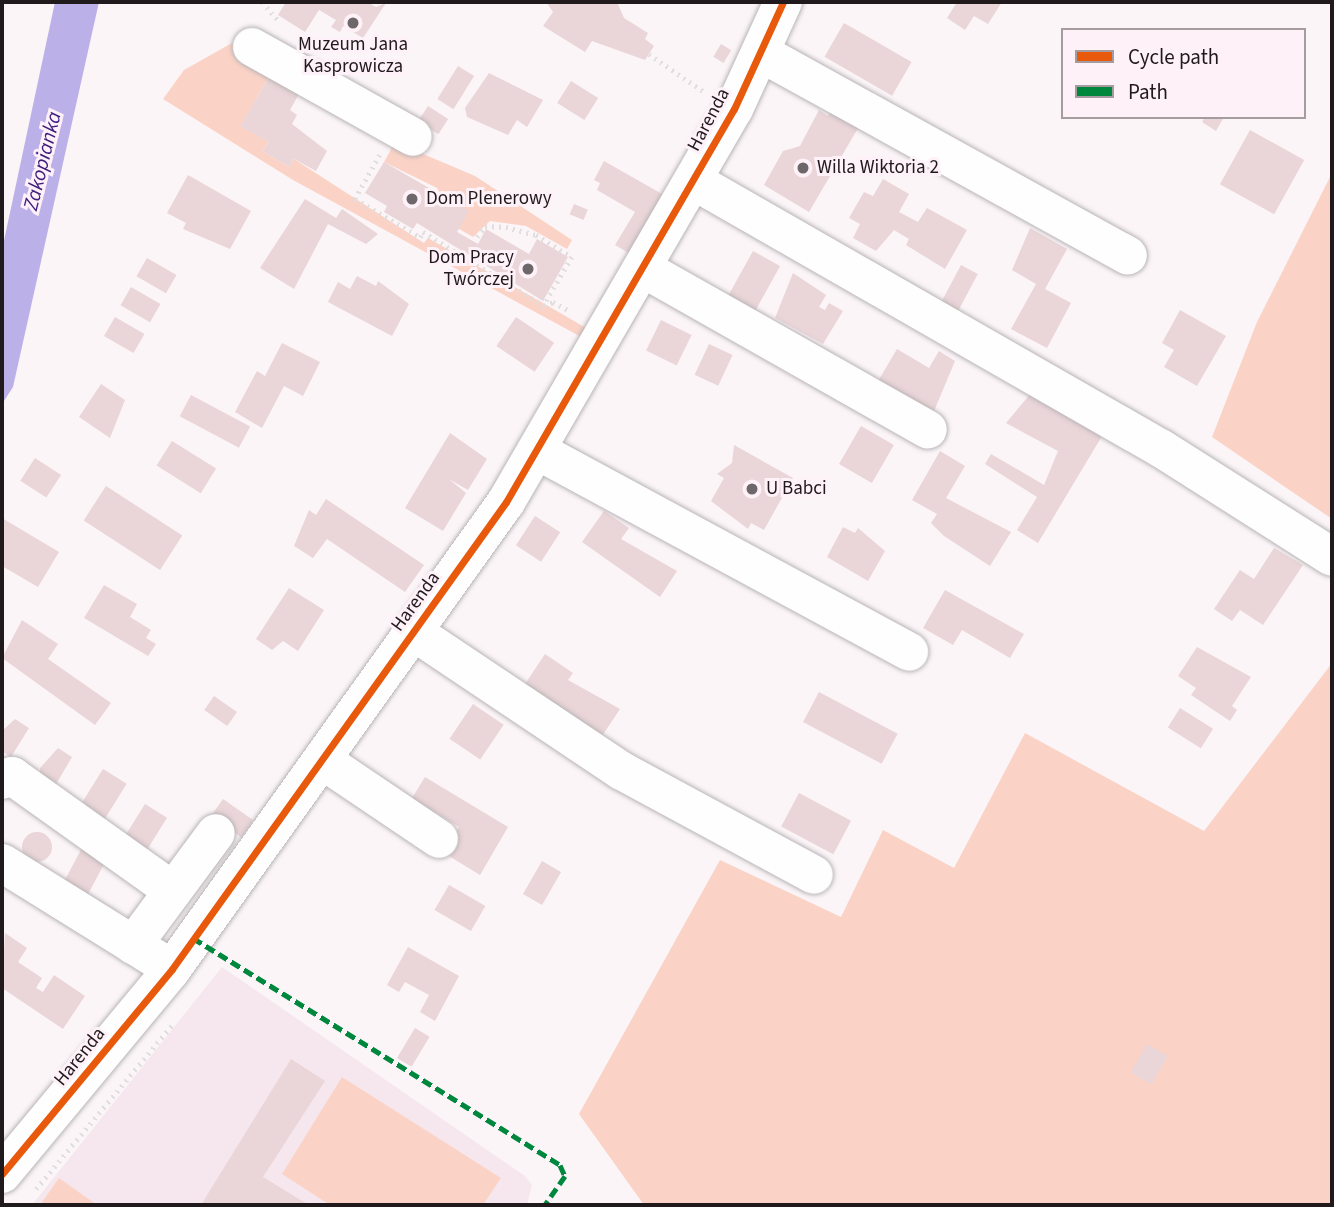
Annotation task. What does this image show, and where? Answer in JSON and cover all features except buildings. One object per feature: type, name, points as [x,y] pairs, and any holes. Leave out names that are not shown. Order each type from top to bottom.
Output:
[{"type":"street","name":"Harenda","points":[[16,1184],[414,632],[538,452],[734,109],[783,2]]},
{"type":"street","points":[[252,47],[404,134]]},
{"type":"street","points":[[761,53],[1128,256]]},
{"type":"street","points":[[694,181],[1162,449],[1332,557]]},
{"type":"street","points":[[644,269],[928,430]]},
{"type":"street","points":[[538,452],[909,652]]},
{"type":"street","points":[[414,632],[622,771],[814,875]]},
{"type":"street","points":[[322,760],[439,839]]},
{"type":"street","points":[[2,780],[12,776],[172,890]]},
{"type":"street","points":[[133,945],[216,833]]},
{"type":"street","points":[[2,863],[172,969]]},
{"type":"path","points":[[649,54],[734,109]]},
{"type":"path","points":[[404,134],[355,199],[420,237],[423,232],[544,306]]},
{"type":"path","points":[[477,237],[485,226],[506,227],[536,235],[572,257],[544,306]]},
{"type":"path","points":[[544,306],[553,302],[570,311]]},
{"type":"path","points":[[16,1184],[130,1083],[176,1020]]},
{"type":"shaded area","points":[[232,43],[275,67],[241,125],[269,142],[263,151],[289,167],[294,159],[424,243],[428,238],[586,328],[583,338],[293,180],[163,99],[184,70]]},
{"type":"shaded area","points":[[395,142],[475,176],[572,240],[567,249],[526,226],[490,221],[473,237],[459,229],[437,188],[384,162]]},
{"type":"shaded area","points":[[1332,173],[1332,519],[1212,437],[1257,322]]},
{"type":"shaded area","points":[[1332,663],[1332,1205],[644,1205],[579,1114],[720,860],[841,917],[883,830],[954,868],[1025,733],[1204,831]]},
{"type":"shaded area","points":[[222,967],[525,1176],[532,1185],[527,1205],[32,1205]]},
{"type":"shaded area","points":[[342,1077],[501,1178],[483,1205],[330,1205],[282,1174]]},
{"type":"shaded area","points":[[59,1178],[97,1205],[40,1205]]},
{"type":"water","name":"Zakopianka","points":[[55,2],[99,2],[13,387],[2,404],[2,250]]},
{"type":"marked path","points":[[193,938],[560,1165],[565,1176],[545,1205]]},
{"type":"cycle path","points":[[2,1174],[172,969],[506,502],[734,109],[783,2]]},
{"type":"place","name":"Muzeum Jana Kasprowicza","points":[[353,23]]},
{"type":"place","name":"Willa Wiktoria 2","points":[[803,168]]},
{"type":"place","name":"Dom Plenerowy","points":[[412,199]]},
{"type":"place","name":"Dom Pracy Twórczej","points":[[528,269]]},
{"type":"place","name":"U Babci","points":[[752,489]]}]
